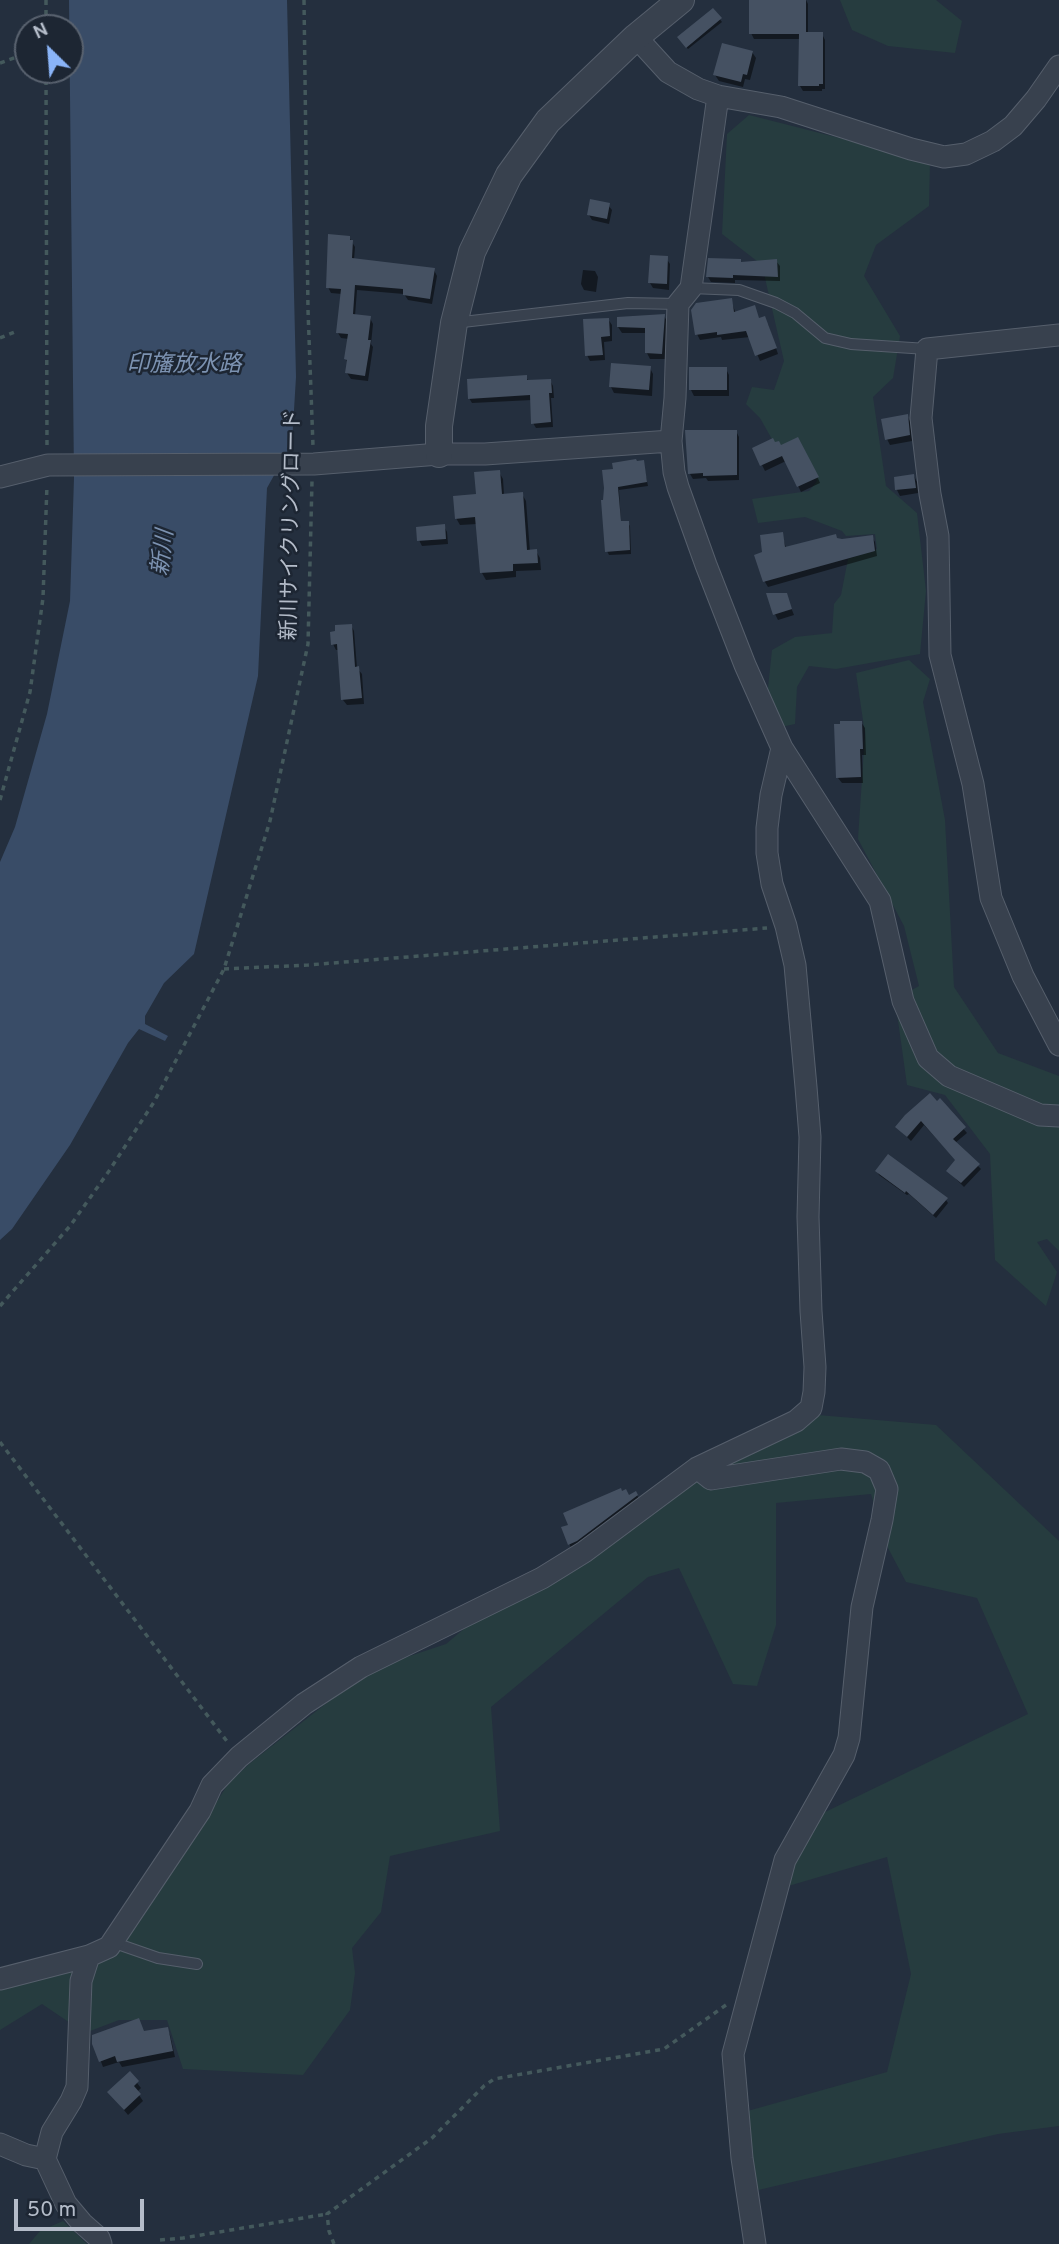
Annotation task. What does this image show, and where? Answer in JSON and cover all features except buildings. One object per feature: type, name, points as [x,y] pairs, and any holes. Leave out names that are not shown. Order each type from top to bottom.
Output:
[{"type":"street","points":[[439,454],[442,401],[454,323],[472,252],[509,175],[548,121],[636,37],[681,0]]},
{"type":"street","points":[[636,37],[668,72],[698,89],[718,96],[781,107],[911,149],[944,156],[966,154],[1003,134],[1036,99],[1059,65]]},
{"type":"street","points":[[718,96],[684,296],[671,442],[676,479],[745,665],[782,748],[880,901],[903,1001],[928,1058],[949,1076],[1040,1115],[1059,1116]]},
{"type":"street","points":[[1059,335],[927,349],[922,418],[930,494],[938,536],[940,655],[973,784],[992,898],[1023,976],[1059,1045]]},
{"type":"street","points":[[0,477],[48,466],[314,464],[439,454],[485,454],[671,442]]},
{"type":"street","points":[[0,1979],[89,1956],[109,1947],[200,1811],[212,1785],[239,1757],[304,1704],[361,1667],[542,1578],[584,1552],[697,1468],[796,1421],[811,1408],[815,1367],[808,1217],[810,1137],[795,965],[772,884],[767,853],[771,795],[782,748]]},
{"type":"street","points":[[697,1468],[711,1479],[841,1460],[865,1462],[879,1470],[887,1489],[883,1521],[862,1607],[849,1738],[844,1755],[785,1860],[733,2053],[742,2158],[755,2244]]},
{"type":"street","points":[[89,1956],[81,1981],[77,2087],[52,2132],[45,2159],[66,2204],[102,2244]]},
{"type":"street","points":[[0,2144],[26,2155],[45,2159]]},
{"type":"lane","points":[[454,323],[740,290],[776,303],[794,313],[825,338],[851,344],[927,349]]},
{"type":"lane","points":[[112,1942],[158,1958],[197,1964]]},
{"type":"path","name":"新川サイクリングロード","points":[[0,1306],[70,1226],[154,1102],[224,969],[270,821],[308,644],[311,484],[314,464],[308,310],[304,0]]},
{"type":"path","points":[[0,800],[30,692],[43,598],[48,466],[46,84]]},
{"type":"path","points":[[0,338],[17,331]]},
{"type":"path","points":[[224,969],[308,965],[786,926]]},
{"type":"path","points":[[0,1442],[239,1757]]},
{"type":"path","points":[[160,2239],[183,2238],[327,2214],[432,2138],[494,2079],[664,2049],[736,1998],[747,1996]]},
{"type":"path","points":[[327,2214],[334,2244]]},
{"type":"green space","points":[[840,0],[936,0],[962,21],[955,53],[888,46],[852,30]]},
{"type":"green space","points":[[749,115],[930,161],[929,206],[876,245],[864,276],[900,336],[893,378],[873,397],[886,486],[917,513],[926,591],[920,654],[836,669],[809,666],[797,687],[795,724],[781,727],[767,697],[772,650],[795,637],[832,633],[834,604],[841,595],[848,559],[877,549],[875,534],[846,536],[842,531],[805,517],[758,523],[752,499],[809,491],[817,481],[800,441],[777,448],[760,418],[746,404],[752,387],[774,390],[784,361],[762,265],[722,234],[727,134]]},
{"type":"green space","points":[[909,660],[930,679],[923,702],[945,820],[954,987],[998,1053],[1059,1076],[1059,1251],[1047,1239],[1037,1242],[1057,1272],[1046,1306],[995,1260],[990,1154],[945,1095],[907,1085],[895,999],[919,986],[904,926],[858,839],[865,734],[856,673]]},
{"type":"green space","points":[[818,1415],[936,1425],[1059,1541],[1059,2126],[998,2134],[754,2191],[744,2112],[887,2072],[911,1974],[887,1857],[785,1887],[792,1864],[821,1814],[1028,1714],[977,1598],[906,1582],[888,1548],[871,1494],[776,1503],[776,1625],[757,1686],[733,1684],[679,1568],[648,1577],[491,1707],[500,1831],[390,1856],[381,1912],[352,1948],[355,1973],[350,2010],[303,2075],[183,2069],[167,2020],[119,2020],[85,2033],[42,2004],[0,2030],[0,1989],[117,1952],[228,1784],[249,1764],[333,1698],[376,1670],[446,1644],[471,1623],[669,1496],[717,1468],[783,1440]]},
{"type":"green space","points":[[63,2221],[87,2244],[29,2244],[40,2231]]},
{"type":"water","name":"印旛放水路","points":[[69,0],[287,0],[296,377],[292,443],[267,488],[258,676],[194,954],[164,983],[145,1016],[145,1024],[168,1036],[165,1041],[139,1029],[128,1043],[70,1145],[12,1229],[0,1240],[0,862],[15,827],[47,714],[70,601],[74,478],[70,84],[84,84],[84,14],[69,14]]},
{"type":"water label","name":"新川","points":[[165,553]]}]
